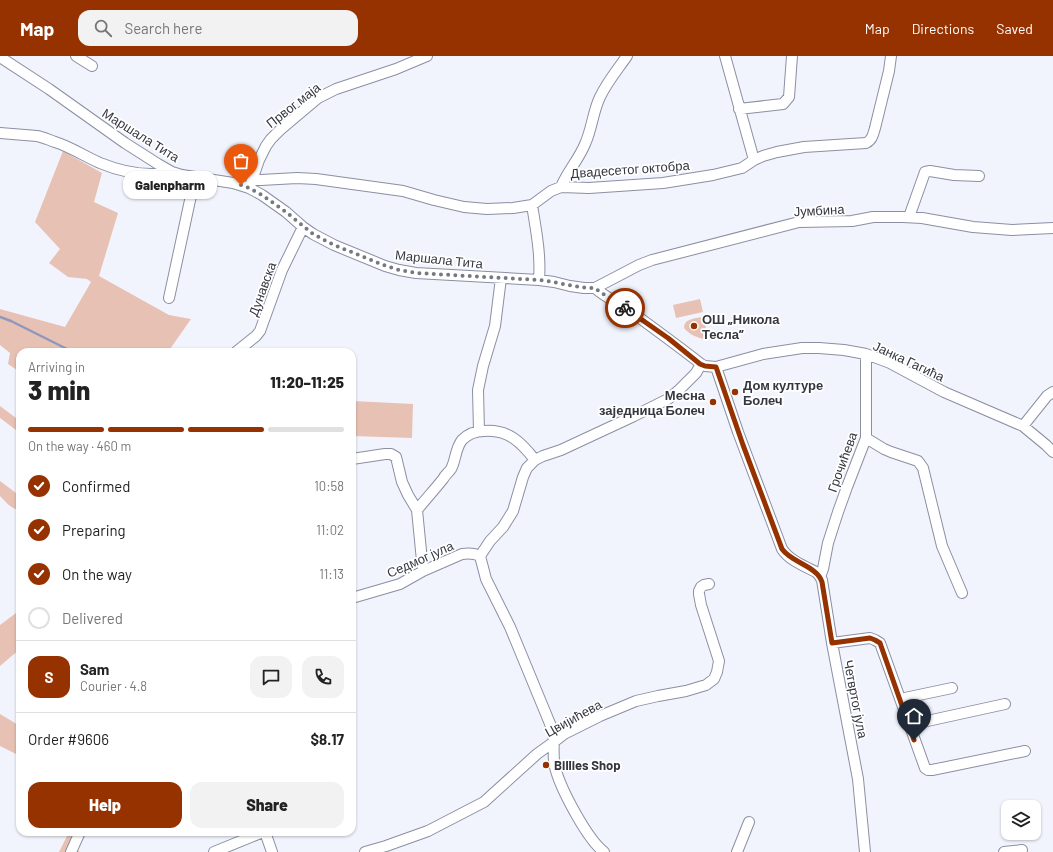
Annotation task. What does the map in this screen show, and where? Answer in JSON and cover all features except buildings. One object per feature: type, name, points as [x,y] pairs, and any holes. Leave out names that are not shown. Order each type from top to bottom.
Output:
[{"type":"street","points":[[76,56],[92,66]]},
{"type":"street","name":"Првог маја","points":[[251,184],[262,152],[271,139],[318,98],[336,89],[396,69],[427,56]]},
{"type":"street","name":"Двадесетог октобра","points":[[561,187],[583,150],[588,138],[599,98],[627,56]]},
{"type":"street","points":[[725,56],[754,160]]},
{"type":"street","points":[[739,109],[775,106],[783,104],[787,101],[789,97],[792,56]]},
{"type":"street","name":"Двадесетог октобра","points":[[251,184],[262,180],[297,178],[316,179],[403,191],[464,207],[486,209],[513,208],[532,205],[551,191],[561,187],[589,188],[663,183],[713,175],[742,168],[754,160],[770,154],[804,147],[866,143],[870,141],[877,121],[889,71],[891,56]]},
{"type":"street","name":"Маршала Тита","points":[[0,57],[49,89],[125,143],[172,172],[233,183],[251,184],[262,195],[313,234],[334,245],[386,266],[416,273],[539,280],[577,287],[595,288]]},
{"type":"street","points":[[0,133],[38,136],[64,145],[98,162],[124,170],[150,174],[172,172]]},
{"type":"street","points":[[909,217],[925,172],[930,171],[954,175],[979,176]]},
{"type":"street","points":[[169,298],[196,177]]},
{"type":"street","points":[[532,205],[540,269],[539,280]]},
{"type":"street","name":"Јумбина","points":[[595,288],[638,265],[652,260],[799,222],[852,221],[884,216],[922,218],[974,227],[1012,230],[1053,228]]},
{"type":"street","name":"Дунавска","points":[[241,348],[260,331],[282,270],[303,227]]},
{"type":"street","points":[[479,431],[478,390],[483,366],[495,326],[501,278]]},
{"type":"street","points":[[595,288],[668,338],[700,364],[716,367],[754,476],[782,549],[785,554],[816,572],[820,577]]},
{"type":"street","name":"Јанка Гагића","points":[[716,367],[763,354],[802,348],[844,350],[866,354],[890,363],[944,392],[1023,426],[1053,452]]},
{"type":"street","name":"Грочићева","points":[[820,577],[828,543],[838,512],[866,438],[866,354]]},
{"type":"street","points":[[604,852],[588,833],[563,789],[555,767],[555,740],[553,731],[510,627],[486,579],[480,556],[503,527],[513,511],[523,477],[527,468],[535,460],[561,450],[668,399],[696,373],[700,364]]},
{"type":"street","points":[[1023,426],[1047,396],[1053,392]]},
{"type":"street","points":[[418,510],[451,468],[457,449],[462,440],[468,434],[491,430],[503,432],[527,450],[535,460]]},
{"type":"street","points":[[866,438],[884,449],[920,463],[942,546],[962,593]]},
{"type":"street","points":[[356,459],[385,454],[390,454],[396,457],[402,482],[408,495],[418,510],[423,571]]},
{"type":"street","name":"Седмог јула","points":[[356,597],[400,584],[423,571],[462,554],[469,553],[480,556]]},
{"type":"street","name":"Четвртог јула","points":[[820,577],[858,779],[865,852]]},
{"type":"street","name":"Цвијићева","points":[[365,852],[428,831],[484,802],[537,754],[555,740],[600,716],[636,702],[706,685],[714,679],[719,661],[701,605],[699,594],[701,587],[709,584]]},
{"type":"street","points":[[832,643],[870,638],[880,643],[925,768],[928,770],[1025,751]]},
{"type":"street","points":[[900,699],[952,688]]},
{"type":"street","points":[[909,725],[1005,704]]},
{"type":"street","points":[[737,852],[749,822]]},
{"type":"street","points":[[71,852],[78,836]]},
{"type":"street","points":[[214,852],[254,836]]},
{"type":"street","points":[[266,836],[272,852]]},
{"type":"street","points":[[1004,852],[1022,850]]},
{"type":"shaded area","points":[[63,151],[102,173],[94,202],[118,213],[99,276],[169,315],[191,319],[171,348],[16,348],[16,369],[8,364],[10,353],[0,345],[0,309],[65,327],[91,282],[87,279],[68,277],[49,263],[60,249],[35,222]]},
{"type":"shaded area","points":[[700,299],[703,312],[676,318],[673,305]]},
{"type":"shaded area","points":[[701,317],[704,318],[708,339],[702,339],[695,336],[684,328],[687,321]]},
{"type":"shaded area","points":[[356,401],[413,404],[412,438],[356,436]]},
{"type":"shaded area","points":[[0,406],[16,418],[16,430],[0,418]]},
{"type":"shaded area","points":[[0,481],[16,493],[16,510],[6,503],[0,496]]},
{"type":"shaded area","points":[[16,613],[16,652],[0,666],[0,625]]},
{"type":"shaded area","points":[[0,714],[16,724],[16,754],[0,746]]},
{"type":"shaded area","points":[[67,836],[74,836],[70,845],[80,852],[59,852]]},
{"type":"waterway","points":[[0,317],[65,348]]},
{"type":"way so far","points":[[241,185],[262,195],[313,234],[334,245],[386,266],[416,273],[539,280],[570,286],[595,288],[625,308]]},
{"type":"place","name":"Galenpharm","points":[[241,185]]},
{"type":"place","name":"ОШ „Никола Тесла”","points":[[694,326]]},
{"type":"place","name":"Дом културе Болеч","points":[[735,392]]},
{"type":"place","name":"Месна заједница Болеч","points":[[713,402]]},
{"type":"place","name":"Billies Shop","points":[[546,765]]},
{"type":"route","points":[[625,308],[668,338],[700,364],[716,367],[743,445],[782,549],[785,554],[819,575],[822,582],[832,643],[870,638],[880,643],[914,740]]}]
